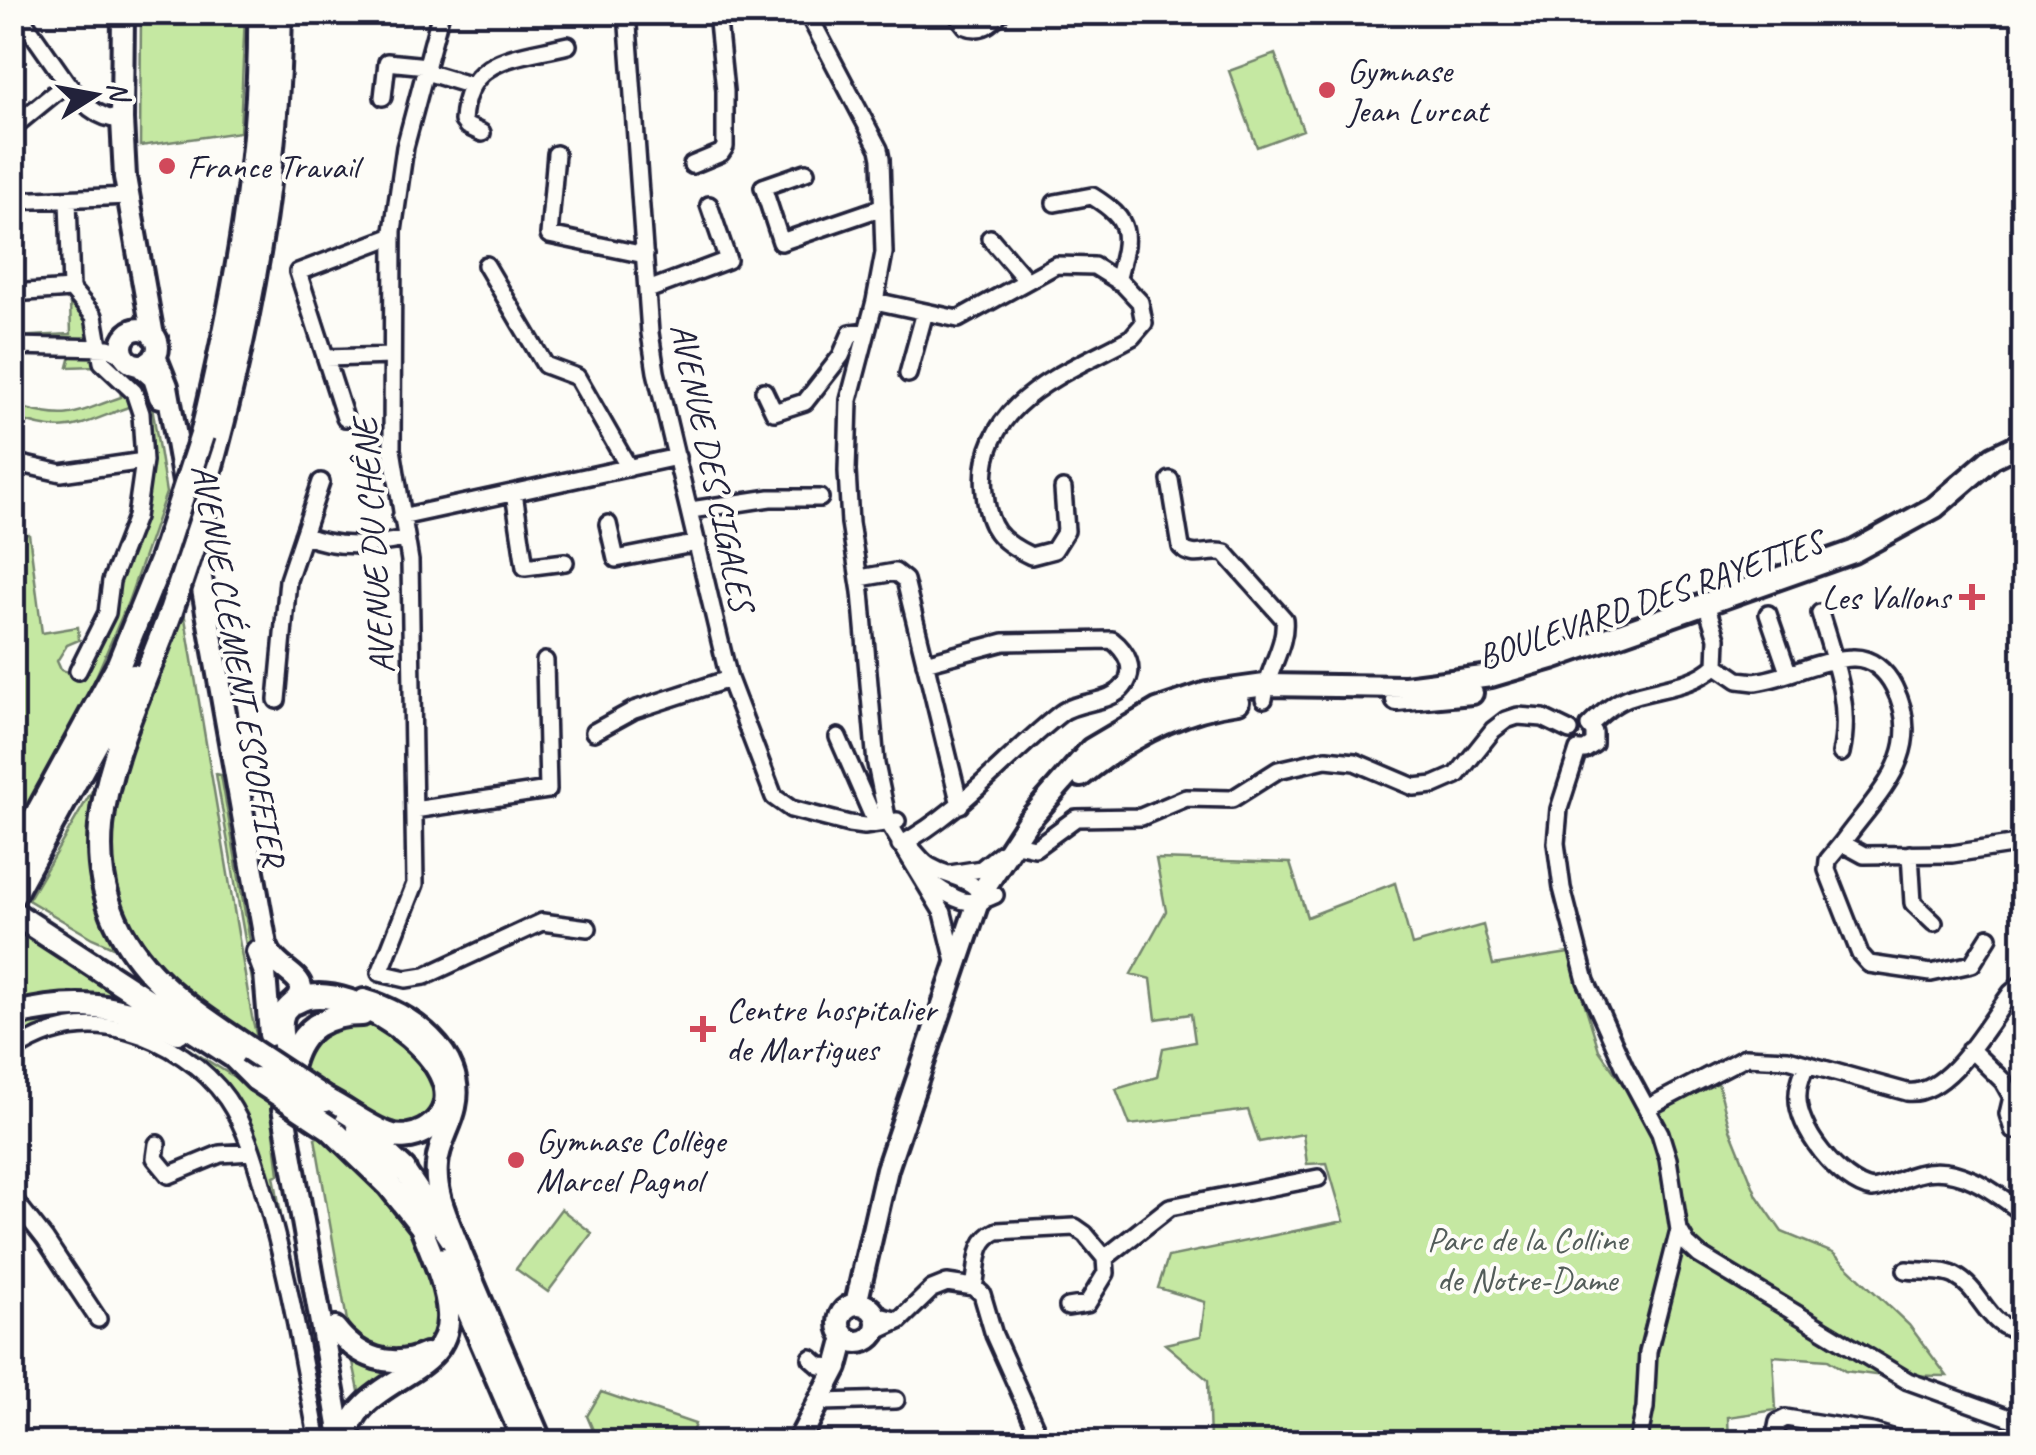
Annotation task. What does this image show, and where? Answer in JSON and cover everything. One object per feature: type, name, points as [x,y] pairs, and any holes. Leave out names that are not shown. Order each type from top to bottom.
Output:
[{"type":"highway","points":[[260,12],[258,93],[240,252],[202,435],[162,558],[118,664],[20,867],[12,898],[326,1100],[396,1136],[421,1133],[440,1115],[445,1090],[437,1066],[418,1042],[380,1016],[356,1006],[317,995],[293,1004]]},
{"type":"highway","points":[[241,1043],[168,989],[140,961],[114,919],[100,873],[98,840],[102,801],[209,484],[246,328],[269,192],[280,12]]},
{"type":"highway","points":[[20,867],[124,698],[169,600]]},
{"type":"highway","points":[[12,912],[233,1056],[256,1079]]},
{"type":"highway","points":[[12,1015],[58,1005],[87,1005],[127,1011],[200,1043],[330,1128],[389,1184],[420,1224]]},
{"type":"highway","points":[[284,1059],[302,1036],[322,1020],[348,1014],[380,1016]]},
{"type":"highway","points":[[326,1100],[404,1170]]},
{"type":"main road","name":"AVENUE CLÉMENT ESCOFFIER","points":[[124,12],[122,120],[128,196],[148,304],[130,347]]},
{"type":"main road","name":"AVENUE CLÉMENT ESCOFFIER","points":[[130,347],[167,386],[266,945],[274,963],[290,974]]},
{"type":"main road","name":"AVENUE CLÉMENT ESCOFFIER","points":[[130,347],[154,377],[159,390],[248,903],[284,1059]]},
{"type":"main road","name":"BOULEVARD DES RAYETTES","points":[[1708,610],[1853,552],[1945,500],[2001,452],[2024,448]]},
{"type":"main road","name":"BOULEVARD DES RAYETTES","points":[[811,1442],[864,1323],[887,1169],[984,898],[1028,821],[1091,749],[1156,710],[1207,693],[1406,687],[1491,676],[1862,561],[1936,520],[2024,448]]},
{"type":"main road","name":"BOULEVARD DES RAYETTES","points":[[984,898],[1055,802],[1080,777],[1129,741],[1180,716],[1265,692]]},
{"type":"main road","points":[[293,1004],[278,1007],[267,992],[273,974],[290,974],[310,986],[390,1009],[420,1028],[446,1056],[457,1096],[439,1151],[436,1176],[442,1204],[541,1442]]},
{"type":"main road","points":[[284,1059],[282,1023],[300,986],[290,974]]},
{"type":"main road","points":[[344,1442],[291,1114],[357,1442]]},
{"type":"main road","points":[[404,1170],[461,1254]]},
{"type":"main road","points":[[344,1442],[351,1420],[364,1404],[417,1369],[437,1348],[446,1331],[448,1314],[441,1282],[420,1224]]},
{"type":"main road","points":[[420,1224],[448,1261],[524,1442]]},
{"type":"main road","name":"BOULEVARD DES RAYETTES","points":[[798,1442],[828,1402],[838,1367],[864,1323]]},
{"type":"main road","points":[[335,1328],[353,1348],[382,1361],[404,1362],[437,1348]]},
{"type":"main road","points":[[510,1410],[525,1426],[532,1442]]},
{"type":"street","name":"AVENUE DU CHÊNE","points":[[441,12],[406,147],[393,236],[392,450],[410,561],[415,884],[380,972],[406,980],[425,976],[542,922],[588,928]]},
{"type":"street","name":"AVENUE DES CIGALES","points":[[627,12],[656,372],[729,679],[774,797],[792,809],[832,820],[887,822]]},
{"type":"street","points":[[692,165],[722,154],[725,148],[725,91],[717,12]]},
{"type":"street","points":[[807,12],[880,150],[884,253],[848,400],[846,471],[860,578],[871,722],[887,822]]},
{"type":"street","points":[[955,12],[966,26],[979,28],[992,23],[1001,12]]},
{"type":"street","points":[[12,14],[21,17],[83,103],[101,117],[122,120]]},
{"type":"street","points":[[482,133],[463,121],[469,85],[493,64],[568,45]]},
{"type":"street","points":[[383,97],[386,62],[427,69],[469,85]]},
{"type":"street","points":[[12,128],[67,83]]},
{"type":"street","points":[[556,154],[549,235],[645,255]]},
{"type":"street","points":[[806,172],[763,187],[780,242],[883,206]]},
{"type":"street","points":[[12,201],[128,196]]},
{"type":"street","points":[[1055,203],[1092,196],[1117,212],[1126,229],[1117,280]]},
{"type":"street","points":[[68,200],[71,290],[130,347]]},
{"type":"street","points":[[648,290],[728,260],[709,206]]},
{"type":"street","points":[[346,418],[298,272],[393,236]]},
{"type":"street","points":[[990,238],[1027,281]]},
{"type":"street","points":[[875,301],[958,319],[1056,265],[1094,266],[1117,280],[1140,302],[1144,323],[1132,337],[1029,394],[1007,412],[990,439],[982,474],[987,514],[1005,544],[1031,556],[1054,550],[1066,531],[1063,489]]},
{"type":"street","points":[[486,266],[545,365],[577,377],[628,468]]},
{"type":"street","points":[[12,294],[71,290]]},
{"type":"street","points":[[908,374],[925,312]]},
{"type":"street","points":[[764,391],[774,412],[805,402],[841,356],[851,333],[867,332]]},
{"type":"street","points":[[12,346],[130,347]]},
{"type":"street","points":[[78,671],[107,612],[111,581],[136,516],[144,461],[139,403],[128,382],[102,362],[130,347]]},
{"type":"street","points":[[326,358],[392,356]]},
{"type":"street","points":[[2001,452],[2024,427]]},
{"type":"street","points":[[402,517],[677,457]]},
{"type":"street","points":[[12,462],[62,474],[144,461]]},
{"type":"street","points":[[1170,480],[1181,547],[1196,555],[1217,550],[1224,553],[1284,618],[1283,637],[1265,692]]},
{"type":"street","points":[[276,700],[288,580],[321,482]]},
{"type":"street","points":[[514,493],[524,567],[565,562]]},
{"type":"street","points":[[691,510],[770,498],[820,498]]},
{"type":"street","points":[[608,524],[616,559],[698,543]]},
{"type":"street","points":[[303,535],[343,545],[369,546],[405,539]]},
{"type":"street","points":[[860,578],[900,574],[960,805]]},
{"type":"street","points":[[1708,610],[1717,638],[1716,665]]},
{"type":"street","points":[[1820,613],[1846,705],[1847,729],[1841,753]]},
{"type":"street","points":[[1768,614],[1788,672]]},
{"type":"street","points":[[903,843],[960,805],[1067,708],[1116,694],[1126,684],[1130,666],[1125,650],[1112,640],[1004,642],[925,663]]},
{"type":"street","points":[[1716,665],[1738,680],[1764,680],[1834,660],[1857,657],[1877,664],[1890,678],[1905,709],[1906,745],[1890,777],[1828,860],[1827,870],[1860,954],[1869,964],[1931,973],[1964,969],[1972,964],[1989,937]]},
{"type":"street","points":[[414,810],[548,790],[545,662]]},
{"type":"street","points":[[1589,726],[1595,736],[1594,744],[1578,750],[1570,742],[1570,731],[1577,725],[1589,726],[1624,699],[1698,678],[1716,665]]},
{"type":"street","points":[[594,732],[634,710],[729,679]]},
{"type":"street","points":[[1020,845],[1035,848],[1076,818],[1141,817],[1186,798],[1232,798],[1278,770],[1326,759],[1369,766],[1414,786],[1434,785],[1457,775],[1493,730],[1506,720],[1518,716],[1543,718],[1570,731]]},
{"type":"street","points":[[838,737],[943,913],[963,965]]},
{"type":"street","points":[[948,874],[981,869],[998,858],[1037,801],[1091,749]]},
{"type":"street","points":[[1578,750],[1559,809],[1556,843],[1562,888],[1586,981],[1625,1068],[1660,1133],[1668,1159],[1678,1230],[1686,1244],[1908,1381],[2024,1423]]},
{"type":"street","points":[[903,843],[925,863],[974,886],[984,898]]},
{"type":"street","points":[[1842,844],[1864,854],[1952,854],[2024,844]]},
{"type":"street","points":[[1910,854],[1913,904],[1934,923]]},
{"type":"street","points":[[919,874],[962,901],[984,898]]},
{"type":"street","points":[[1647,1108],[1745,1057],[1772,1056],[1914,1093],[1927,1090],[1951,1074],[2024,982]]},
{"type":"street","points":[[12,1052],[42,1035],[76,1026],[120,1029],[172,1051],[210,1079],[238,1116],[251,1152],[295,1312],[318,1442]]},
{"type":"street","points":[[1970,1049],[2003,1081],[2012,1097],[2018,1110],[2008,1114],[2014,1130],[2024,1126]]},
{"type":"street","points":[[1806,1064],[1798,1092],[1803,1120],[1836,1170],[1848,1179],[1872,1189],[1933,1171],[1962,1176],[1988,1188],[2024,1214]]},
{"type":"street","points":[[157,1144],[156,1158],[170,1175],[220,1154],[251,1152]]},
{"type":"street","points":[[1105,1258],[1170,1207],[1318,1178]]},
{"type":"street","points":[[12,1197],[45,1238],[98,1318]]},
{"type":"street","points":[[974,1287],[980,1245],[986,1236],[997,1231],[1074,1227],[1105,1258],[1106,1272],[1087,1304],[1068,1307]]},
{"type":"street","points":[[1638,1442],[1645,1408],[1648,1352],[1678,1230]]},
{"type":"street","points":[[1906,1270],[1952,1274],[1998,1324],[2024,1331]]},
{"type":"street","points":[[864,1323],[899,1321],[932,1289],[946,1283],[974,1287],[982,1294],[994,1335],[1037,1431],[1037,1442]]},
{"type":"street","points":[[812,1358],[820,1366],[838,1367]]},
{"type":"street","points":[[828,1402],[896,1400]]},
{"type":"street","points":[[1774,1442],[1778,1422],[1786,1418],[1914,1442]]},
{"type":"green space","points":[[141,13],[245,13],[240,132],[140,146]]},
{"type":"green space","points":[[1275,54],[1303,130],[1257,147],[1229,71]]},
{"type":"green space","points":[[74,298],[89,315],[93,342],[13,337],[71,334],[70,301]]},
{"type":"green space","points":[[93,350],[132,396],[138,455],[134,456],[131,406],[60,428],[13,417],[12,400],[26,405],[26,409],[66,415],[121,397],[120,388],[97,366],[68,367],[72,352]]},
{"type":"green space","points":[[124,372],[138,375],[149,387],[166,493],[128,602],[95,679],[72,728],[13,831],[13,535],[29,534],[42,633],[78,627],[79,640],[67,645],[57,661],[61,670],[80,675],[140,514],[132,380]]},
{"type":"green space","points":[[184,612],[258,1042],[192,1000],[134,941],[106,857],[118,772]]},
{"type":"green space","points":[[123,724],[105,772],[120,943],[113,947],[28,900],[92,791]]},
{"type":"green space","points":[[216,774],[221,775],[251,947],[259,967],[259,1020]]},
{"type":"green space","name":"Parc de la Colline de Notre-Dame","points":[[1156,859],[1290,863],[1307,917],[1395,883],[1412,945],[1483,925],[1493,965],[1569,953],[1599,1050],[1646,1118],[1718,1083],[1730,1129],[1757,1196],[1782,1232],[1833,1253],[1909,1325],[1947,1376],[1875,1375],[1845,1371],[1828,1360],[1773,1356],[1776,1410],[1728,1417],[1729,1442],[1210,1442],[1208,1380],[1165,1344],[1201,1336],[1205,1302],[1158,1288],[1168,1257],[1344,1221],[1327,1163],[1307,1164],[1303,1134],[1259,1142],[1248,1110],[1130,1125],[1116,1089],[1157,1077],[1163,1048],[1195,1042],[1191,1014],[1156,1019],[1151,979],[1131,974],[1166,911]]},
{"type":"green space","points":[[12,925],[170,1018],[13,1009]]},
{"type":"green space","points":[[42,1017],[110,1017],[179,1043],[270,1099],[279,1174],[274,1176],[281,1214],[258,1143],[239,1102],[208,1067],[87,1019],[54,1024],[13,1038],[12,1025]]},
{"type":"green space","points":[[355,1022],[378,1028],[397,1039],[421,1061],[434,1089],[434,1102],[428,1115],[414,1125],[384,1125],[299,1069],[311,1042]]},
{"type":"green space","points":[[317,1132],[377,1187],[424,1253],[433,1278],[439,1320],[435,1335],[422,1346],[395,1356],[350,1338]]},
{"type":"green space","points":[[561,1209],[592,1233],[548,1292],[516,1269]]},
{"type":"green space","points":[[351,1352],[375,1368],[393,1372],[360,1396]]},
{"type":"green space","points":[[601,1392],[695,1424],[689,1442],[598,1442],[587,1416]]},
{"type":"place","name":"Gymnase Jean Lurcat","points":[[1327,90]]},
{"type":"place","name":"France Travail","points":[[167,166]]},
{"type":"place","name":"Les Vallons","points":[[1972,597]]},
{"type":"place","name":"Centre hospitalier de Martigues","points":[[703,1029]]},
{"type":"place","name":"Gymnase Collège Marcel Pagnol","points":[[516,1160]]}]
